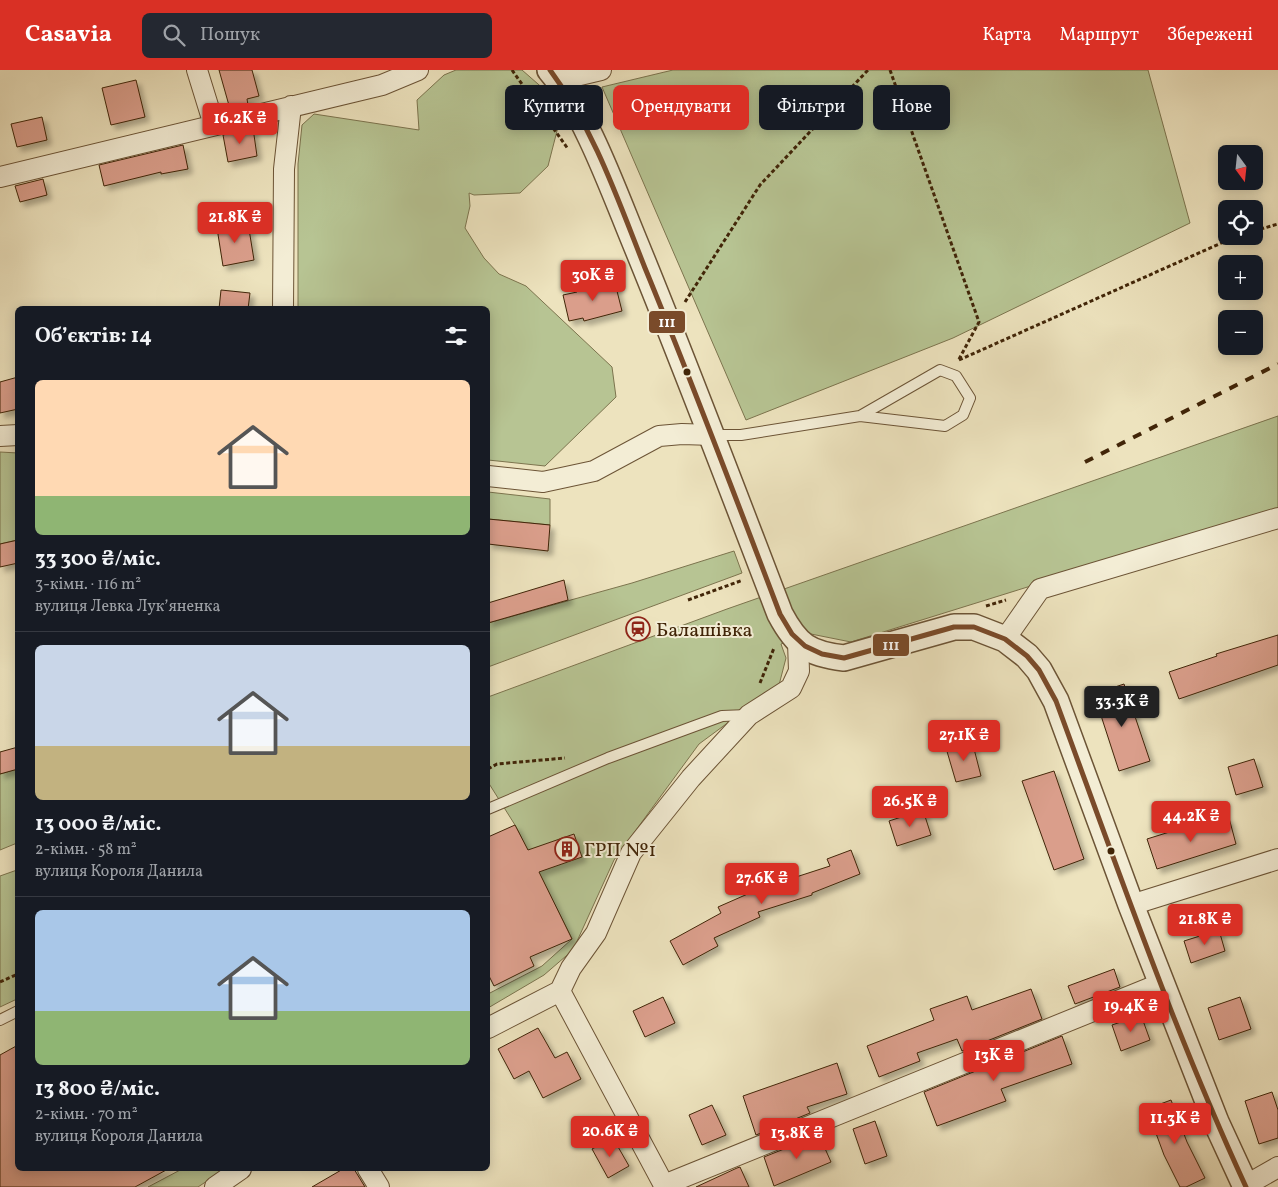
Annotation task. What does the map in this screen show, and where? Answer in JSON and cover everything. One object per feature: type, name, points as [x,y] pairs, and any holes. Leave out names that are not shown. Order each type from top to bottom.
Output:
[{"type":"street","points":[[197,70],[214,125]]},
{"type":"street","points":[[0,177],[382,85],[418,70]]},
{"type":"street","points":[[490,1027],[560,991],[571,968],[596,933],[631,853],[691,778],[749,715],[791,688],[799,671],[786,644],[780,614],[713,435],[609,179],[580,117],[555,75],[601,70]]},
{"type":"street","points":[[283,306],[284,169],[291,106]]},
{"type":"street","points":[[490,476],[543,482],[594,471],[659,436],[682,434],[713,435]]},
{"type":"street","points":[[0,436],[15,435]]},
{"type":"street","points":[[1005,639],[1040,589],[1278,518]]},
{"type":"street","points":[[786,644],[826,656],[844,658],[954,627],[974,627],[1005,639],[1027,656],[1039,670],[1056,701],[1131,905],[1216,1122],[1245,1187],[1278,1168]]},
{"type":"street","points":[[1131,905],[1278,859]]},
{"type":"street","points":[[560,991],[664,1186],[1162,983]]},
{"type":"street","points":[[215,1187],[238,1171]]},
{"type":"street","points":[[369,1171],[379,1187]]},
{"type":"lane","points":[[713,435],[741,435],[860,416],[944,426],[963,415],[970,398],[956,376],[940,370],[860,416]]},
{"type":"lane","points":[[490,808],[608,758],[722,716],[749,715]]},
{"type":"lane","points":[[0,1020],[15,1012]]},
{"type":"path","points":[[512,70],[569,150]]},
{"type":"path","points":[[683,305],[760,185],[868,70]]},
{"type":"path","points":[[890,70],[979,322],[958,361]]},
{"type":"path","points":[[1263,228],[1278,224]]},
{"type":"path","points":[[940,370],[1218,245]]},
{"type":"path","points":[[688,600],[751,577]]},
{"type":"path","points":[[985,607],[1040,589]]},
{"type":"path","points":[[755,691],[773,655],[786,644]]},
{"type":"path","points":[[490,768],[497,764],[573,758]]},
{"type":"path","points":[[0,982],[15,975]]},
{"type":"green space","points":[[456,70],[522,70],[539,85],[505,85],[505,130],[557,130],[548,166],[520,193],[474,195],[469,193],[470,206],[465,228],[484,258],[499,274],[526,286],[612,367],[616,397],[545,466],[490,460],[490,306],[298,306],[298,164],[302,125],[314,114],[419,130],[417,100],[444,75]]},
{"type":"green space","points":[[673,70],[1148,70],[1190,223],[953,338],[746,420],[621,130],[749,130],[749,85],[613,85],[613,112],[603,87]]},
{"type":"green space","points":[[1278,416],[1278,509],[851,642],[811,634],[781,644],[786,658],[779,685],[699,744],[614,860],[573,950],[544,975],[490,1007],[490,993],[542,966],[572,939],[515,825],[490,785],[490,696],[727,609]]},
{"type":"green space","points":[[0,452],[15,453],[15,540],[0,544]]},
{"type":"green space","points":[[490,492],[550,499],[550,525],[490,519]]},
{"type":"green space","points":[[734,551],[742,573],[490,666],[490,622],[632,583]]},
{"type":"green space","points":[[15,770],[15,844],[0,850],[0,774]]},
{"type":"green space","points":[[15,871],[15,1000],[0,1007],[0,876]]},
{"type":"green space","points":[[178,1171],[222,1171],[198,1187],[148,1187]]},
{"type":"building","points":[[219,70],[252,70],[259,96],[247,99],[248,105],[230,109]]},
{"type":"building","points":[[136,80],[145,117],[111,125],[102,88]]},
{"type":"building","points":[[42,117],[47,140],[17,147],[11,124]]},
{"type":"building","points":[[253,128],[257,156],[228,162],[223,135]]},
{"type":"building","points":[[183,145],[188,169],[161,174],[161,172],[104,186],[99,165]]},
{"type":"building","points":[[43,179],[47,195],[20,202],[15,186]]},
{"type":"building","points":[[248,223],[254,260],[223,266],[217,228]]},
{"type":"building","points":[[614,279],[622,311],[584,321],[583,318],[569,321],[563,295],[577,292],[576,289]]},
{"type":"building","points":[[221,290],[250,293],[248,306],[219,306]]},
{"type":"building","points":[[15,378],[15,410],[0,413],[0,382]]},
{"type":"building","points":[[490,519],[550,525],[548,551],[490,544]]},
{"type":"building","points":[[15,541],[15,564],[0,567],[0,544]]},
{"type":"building","points":[[564,580],[568,600],[490,622],[490,602]]},
{"type":"building","points":[[1278,635],[1278,665],[1179,699],[1169,672],[1217,656],[1216,654]]},
{"type":"building","points":[[1124,684],[1150,761],[1119,771],[1094,694]]},
{"type":"building","points":[[972,741],[981,776],[956,782],[946,748]]},
{"type":"building","points":[[15,748],[15,770],[0,774],[0,752]]},
{"type":"building","points":[[1254,759],[1263,787],[1236,795],[1228,767]]},
{"type":"building","points":[[1054,771],[1084,859],[1054,870],[1022,781]]},
{"type":"building","points":[[923,810],[931,835],[897,846],[889,821]]},
{"type":"building","points":[[1229,818],[1236,844],[1157,869],[1147,839],[1179,829],[1180,832]]},
{"type":"building","points":[[515,825],[528,850],[574,834],[582,857],[539,872],[572,939],[530,957],[534,966],[494,986],[490,978],[490,836]]},
{"type":"building","points":[[851,850],[860,874],[812,893],[812,895],[758,912],[760,917],[714,938],[718,946],[683,965],[670,941],[721,913],[718,907],[759,889],[830,866],[827,859]]},
{"type":"building","points":[[1219,930],[1225,951],[1191,963],[1184,941]]},
{"type":"building","points":[[1114,969],[1120,987],[1075,1004],[1068,986]]},
{"type":"building","points":[[1031,989],[1042,1019],[962,1051],[957,1039],[917,1053],[920,1061],[879,1077],[867,1046],[934,1020],[930,1009],[967,996],[972,1010]]},
{"type":"building","points":[[663,997],[675,1023],[645,1037],[633,1011]]},
{"type":"building","points":[[1240,997],[1251,1029],[1219,1040],[1208,1008]]},
{"type":"building","points":[[1141,1015],[1150,1040],[1121,1051],[1112,1025]]},
{"type":"building","points":[[538,1028],[555,1058],[567,1052],[581,1079],[543,1098],[529,1071],[514,1079],[498,1049]]},
{"type":"building","points":[[1062,1036],[1072,1064],[1001,1089],[1006,1101],[937,1126],[924,1092]]},
{"type":"building","points":[[15,1047],[15,1171],[164,1171],[135,1187],[0,1187],[0,1055]]},
{"type":"building","points":[[837,1063],[847,1094],[807,1107],[810,1113],[756,1135],[743,1096]]},
{"type":"building","points":[[1272,1092],[1278,1110],[1278,1138],[1259,1144],[1245,1101]]},
{"type":"building","points":[[1171,1100],[1187,1142],[1205,1178],[1186,1187],[1180,1187],[1164,1155],[1147,1109]]},
{"type":"building","points":[[712,1105],[726,1135],[702,1145],[689,1115]]},
{"type":"building","points":[[875,1121],[887,1156],[865,1164],[853,1129]]},
{"type":"building","points":[[819,1135],[831,1162],[774,1186],[764,1157]]},
{"type":"building","points":[[613,1138],[629,1166],[608,1178],[592,1149]]},
{"type":"building","points":[[740,1167],[749,1187],[696,1187],[737,1168]]},
{"type":"building","points":[[340,1171],[355,1171],[365,1187],[312,1187]]},
{"type":"railway","points":[[1085,462],[1278,364]]},
{"type":"transit line","name":"111","points":[[550,70],[580,116],[615,191],[697,397],[780,614],[792,634],[805,646],[822,654],[844,658],[954,627],[974,627],[1005,639],[1027,656],[1039,670],[1056,701],[1170,1007],[1219,1127],[1246,1187]]},
{"type":"place","name":"Балашівка","points":[[638,629]]},
{"type":"place","name":"ГРП №1","points":[[567,849]]}]
